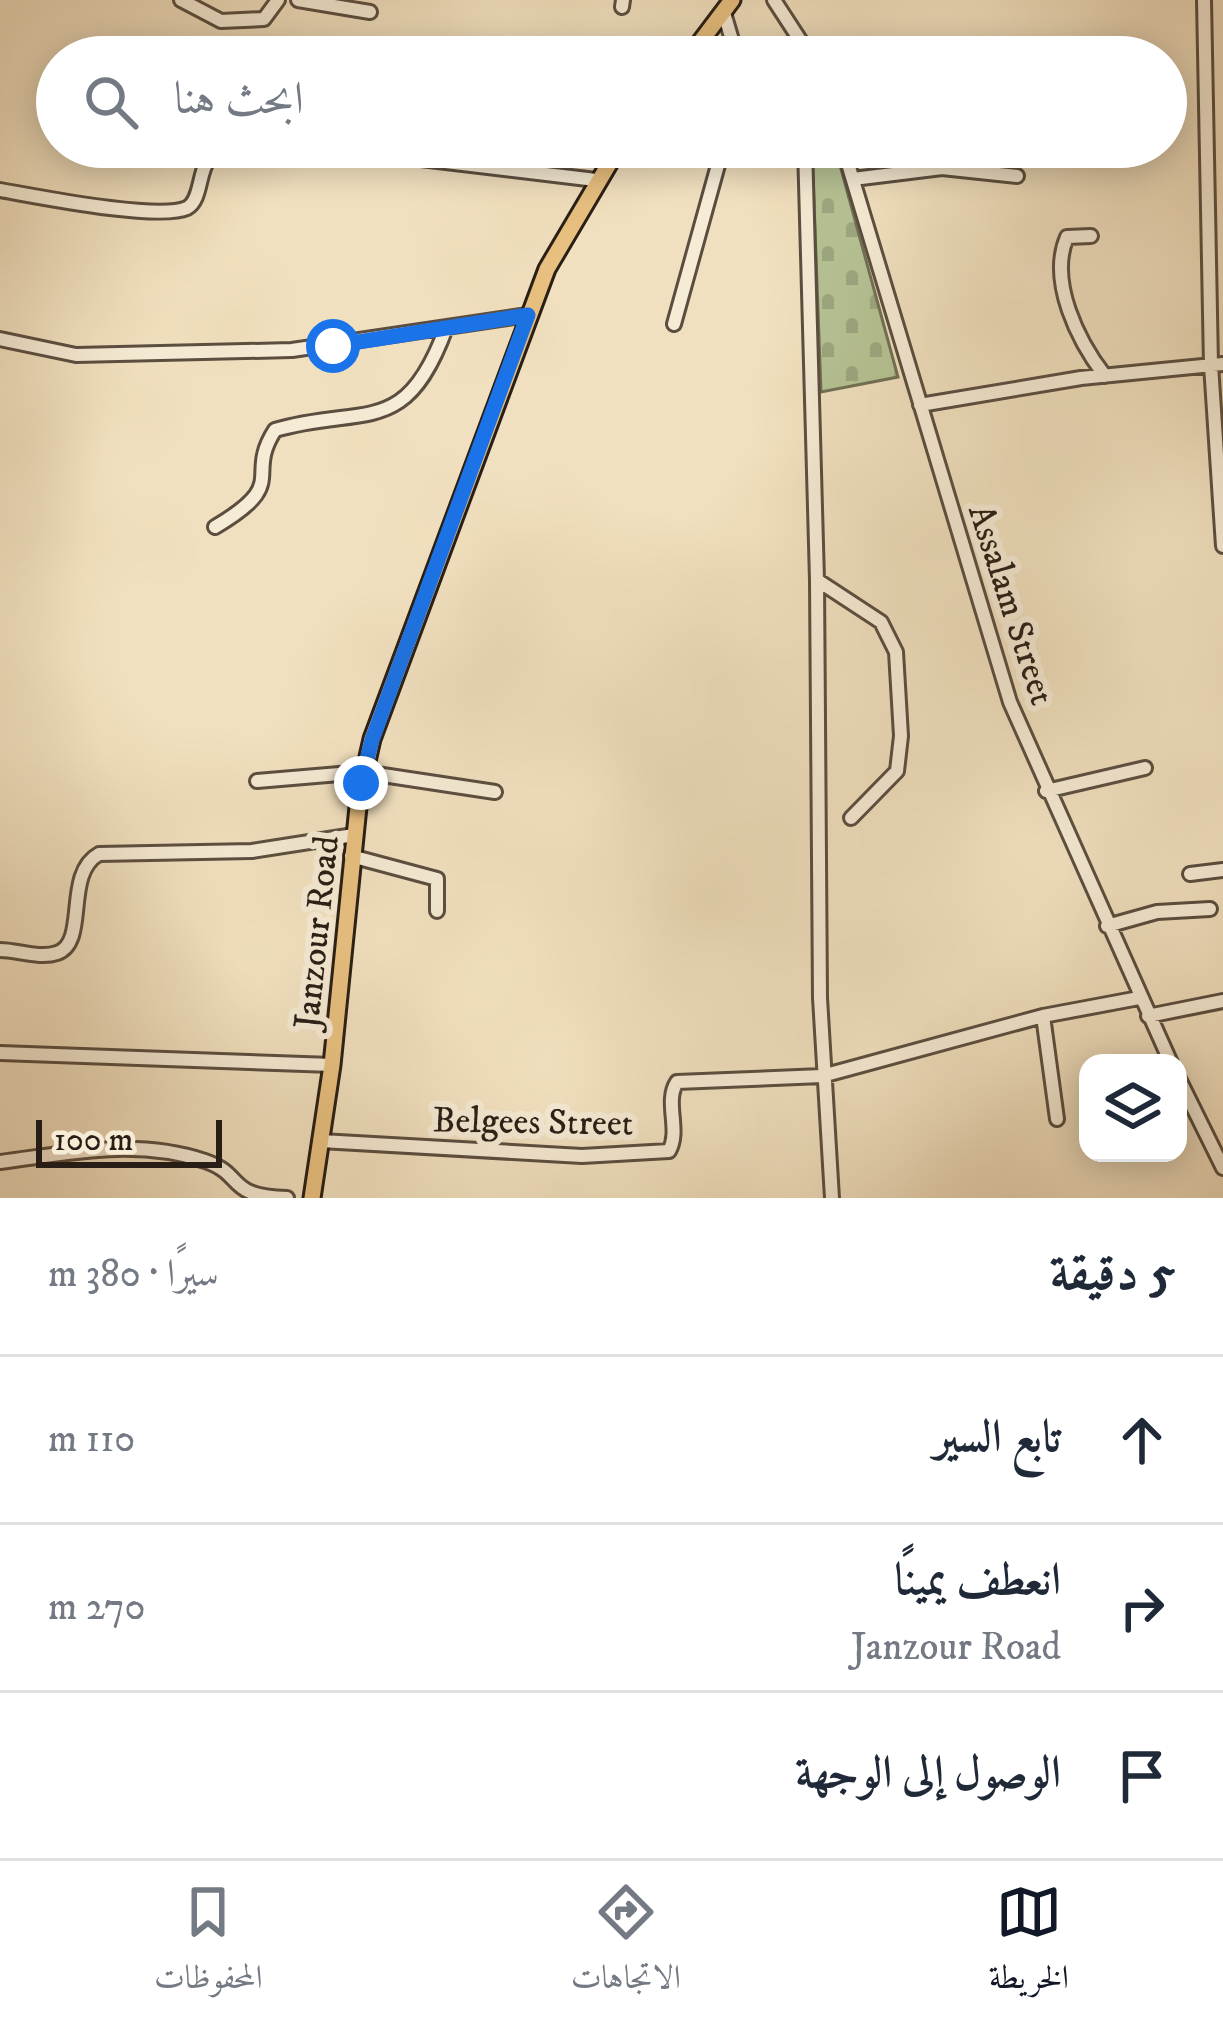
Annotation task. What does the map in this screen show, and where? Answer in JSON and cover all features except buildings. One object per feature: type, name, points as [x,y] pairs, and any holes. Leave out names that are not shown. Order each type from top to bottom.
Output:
[{"type":"main road","points":[[704,36],[728,4]]},
{"type":"main road","name":"Janzour Road","points":[[312,1198],[332,1065],[363,772],[528,315],[604,168]]},
{"type":"street","points":[[181,0],[234,23],[264,20],[278,0]]},
{"type":"street","points":[[298,0],[370,12]]},
{"type":"street","points":[[774,0],[798,36]]},
{"type":"street","points":[[1204,0],[1223,546]]},
{"type":"street","points":[[728,4],[733,36]]},
{"type":"street","points":[[0,190],[113,207],[179,209],[194,199],[206,168]]},
{"type":"street","points":[[474,168],[596,180]]},
{"type":"street","points":[[674,324],[717,168]]},
{"type":"street","points":[[806,168],[818,580],[822,1076],[832,1198]]},
{"type":"street","name":"Assalam Street","points":[[850,168],[1003,680],[1046,791],[1167,1054]]},
{"type":"street","points":[[853,179],[942,168],[1017,176]]},
{"type":"street","points":[[1091,236],[1067,237],[1062,261],[1081,344],[1105,376]]},
{"type":"street","points":[[0,339],[58,353],[292,350],[528,315]]},
{"type":"street","points":[[215,526],[246,508],[262,490],[274,430],[335,423],[398,404],[419,382],[446,328]]},
{"type":"street","points":[[920,405],[1217,364]]},
{"type":"street","points":[[818,580],[880,622],[896,652],[901,758],[897,771],[851,818]]},
{"type":"street","points":[[1046,791],[1145,768]]},
{"type":"street","points":[[257,781],[363,772],[496,792]]},
{"type":"street","points":[[0,950],[49,955],[65,948],[72,935],[80,880],[96,855],[252,851],[354,835]]},
{"type":"street","points":[[351,856],[437,879],[437,911]]},
{"type":"street","points":[[1190,874],[1223,870]]},
{"type":"street","points":[[1106,926],[1157,912],[1210,909]]},
{"type":"street","points":[[822,1076],[1043,1016],[1139,998]]},
{"type":"street","points":[[1148,1016],[1223,1001]]},
{"type":"street","points":[[1043,1016],[1058,1119]]},
{"type":"street","points":[[0,1053],[332,1065]]},
{"type":"street","name":"Belgees Street","points":[[321,1142],[536,1155],[669,1151],[674,1139],[671,1091],[677,1082],[822,1076]]},
{"type":"street","points":[[1187,1095],[1223,1168]]},
{"type":"street","points":[[0,1162],[142,1147],[213,1164],[247,1195],[286,1198]]},
{"type":"green space","points":[[813,168],[841,168],[898,377],[821,392]]},
{"type":"route","points":[[333,346],[528,315],[454,529],[372,740],[361,783]]}]
